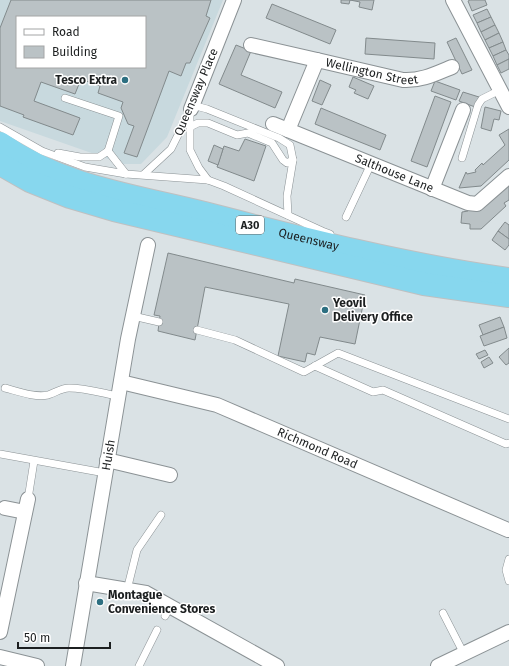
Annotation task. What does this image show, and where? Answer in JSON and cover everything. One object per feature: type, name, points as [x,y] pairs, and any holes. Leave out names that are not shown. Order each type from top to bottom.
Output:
[{"type":"highway","name":"Queensway","points":[[0,143],[13,152],[43,168],[75,181],[116,193],[343,248],[407,262],[509,279]]},
{"type":"highway","name":"Queensway","points":[[0,164],[30,181],[70,197],[114,210],[424,284],[509,296]]},
{"type":"street","name":"Queensway Place","points":[[191,107],[234,0]]},
{"type":"street","points":[[453,0],[504,87],[509,107]]},
{"type":"street","points":[[251,45],[317,60]]},
{"type":"street","name":"Wellington Street","points":[[288,130],[317,60],[403,80],[422,79],[452,67]]},
{"type":"street","points":[[432,189],[463,110]]},
{"type":"street","name":"Salthouse Lane","points":[[273,124],[468,203],[477,204],[509,176]]},
{"type":"street","name":"Huish","points":[[73,666],[120,382],[148,245]]},
{"type":"street","name":"Richmond Road","points":[[120,382],[217,405],[509,531]]},
{"type":"street","points":[[106,466],[170,475]]},
{"type":"street","points":[[0,632],[26,506],[5,508]]},
{"type":"street","points":[[86,583],[146,593],[168,611],[277,666]]},
{"type":"street","points":[[438,666],[509,632]]},
{"type":"street","points":[[0,657],[37,666]]},
{"type":"lane","points":[[462,158],[478,105],[482,99],[504,87]]},
{"type":"lane","points":[[42,151],[80,157],[99,157],[108,151],[119,116],[66,98]]},
{"type":"lane","points":[[208,180],[198,168],[190,150],[191,107],[207,109],[279,138],[290,145],[293,160],[287,196],[288,215]]},
{"type":"lane","name":"Queensway Place","points":[[144,174],[171,149],[191,107]]},
{"type":"lane","points":[[190,127],[198,123],[208,123],[237,135],[248,133],[272,143],[282,160],[287,163],[293,160]]},
{"type":"lane","points":[[0,127],[42,151],[85,167],[126,174],[144,174],[208,180],[322,231],[337,236]]},
{"type":"lane","points":[[108,151],[126,174]]},
{"type":"lane","points":[[346,217],[370,164]]},
{"type":"lane","points":[[374,247],[407,262]]},
{"type":"lane","points":[[133,316],[159,322]]},
{"type":"lane","points":[[197,330],[235,340],[304,372],[338,353],[509,419]]},
{"type":"lane","points":[[315,366],[372,392],[384,390],[506,444],[509,443]]},
{"type":"lane","points":[[5,388],[40,396],[47,395],[60,389],[68,388],[118,396]]},
{"type":"lane","points":[[0,454],[34,461],[106,466]]},
{"type":"lane","points":[[26,506],[34,461]]},
{"type":"lane","points":[[127,590],[137,550],[161,515]]},
{"type":"lane","points":[[509,559],[506,570],[509,581]]},
{"type":"lane","points":[[443,613],[464,654]]},
{"type":"lane","points":[[139,666],[157,630]]},
{"type":"shaded area","name":"Tesco Extra","points":[[0,0],[223,0],[167,137],[141,164],[123,164],[0,121]]},
{"type":"building","name":"Tesco Extra","points":[[11,0],[211,0],[206,16],[210,18],[190,63],[186,63],[181,76],[169,71],[137,157],[124,153],[134,126],[128,124],[121,108],[123,102],[98,93],[100,86],[81,79],[75,94],[41,82],[34,101],[80,118],[73,135],[23,117],[24,115],[0,106],[0,28]]},
{"type":"building","points":[[341,0],[350,0],[349,4],[341,3]]},
{"type":"building","points":[[350,0],[374,0],[372,10],[359,7],[360,2]]},
{"type":"building","points":[[485,0],[487,5],[472,11],[468,1]]},
{"type":"building","points":[[272,4],[336,30],[330,44],[266,18]]},
{"type":"building","points":[[487,9],[491,17],[477,23],[473,15]]},
{"type":"building","points":[[491,17],[495,25],[481,32],[477,23]]},
{"type":"building","points":[[495,25],[499,33],[485,40],[481,32]]},
{"type":"building","points":[[499,33],[503,42],[489,48],[485,40]]},
{"type":"building","points":[[366,38],[435,43],[434,59],[365,54]]},
{"type":"building","points":[[456,38],[472,70],[462,74],[447,42]]},
{"type":"building","points":[[503,42],[506,50],[493,56],[489,48]]},
{"type":"building","points":[[236,45],[251,51],[241,75],[282,92],[275,108],[219,84]]},
{"type":"building","points":[[506,50],[509,55],[509,59],[497,65],[493,56]]},
{"type":"building","points":[[509,59],[509,69],[501,73],[497,65]]},
{"type":"building","points":[[353,77],[374,86],[368,99],[354,93],[356,90],[349,87]]},
{"type":"building","points":[[320,80],[331,85],[322,105],[312,101]]},
{"type":"building","points":[[435,81],[460,90],[456,100],[431,91]]},
{"type":"building","points":[[463,92],[479,97],[475,107],[459,101]]},
{"type":"building","points":[[435,96],[451,102],[427,167],[411,161]]},
{"type":"building","points":[[485,107],[501,111],[499,120],[494,119],[491,131],[481,128]]},
{"type":"building","points":[[321,108],[386,135],[380,150],[315,124]]},
{"type":"building","points":[[509,129],[509,160],[481,186],[459,188],[466,172],[467,174],[476,172],[475,170],[482,163],[483,165],[505,145],[499,135]]},
{"type":"building","points":[[245,139],[266,146],[254,181],[217,167],[224,146],[239,151]]},
{"type":"building","points":[[214,145],[223,149],[218,165],[208,161]]},
{"type":"building","points":[[509,185],[509,200],[504,203],[506,206],[481,229],[470,229],[470,224],[461,223],[462,212],[468,211],[468,209],[483,208]]},
{"type":"building","points":[[505,222],[509,225],[509,239],[498,231]]},
{"type":"building","points":[[498,231],[509,239],[509,245],[505,250],[492,240]]},
{"type":"building","name":"Yeovil Delivery Office","points":[[168,253],[294,283],[295,279],[365,295],[355,344],[320,337],[315,355],[307,353],[305,362],[278,356],[289,304],[205,287],[195,340],[158,331],[160,316],[154,315]]},
{"type":"building","points":[[500,317],[504,327],[483,335],[479,325]]},
{"type":"building","points":[[504,327],[507,338],[484,346],[480,336]]},
{"type":"building","points":[[509,348],[509,363],[506,365],[499,357]]},
{"type":"building","points":[[485,350],[488,355],[479,359],[476,354]]},
{"type":"building","points":[[489,357],[493,363],[484,368],[481,362]]},
{"type":"place","name":"Tesco Extra","points":[[125,80]]},
{"type":"place","name":"Yeovil Delivery Office","points":[[325,310]]},
{"type":"place","name":"Montague Convenience Stores","points":[[100,602]]}]
